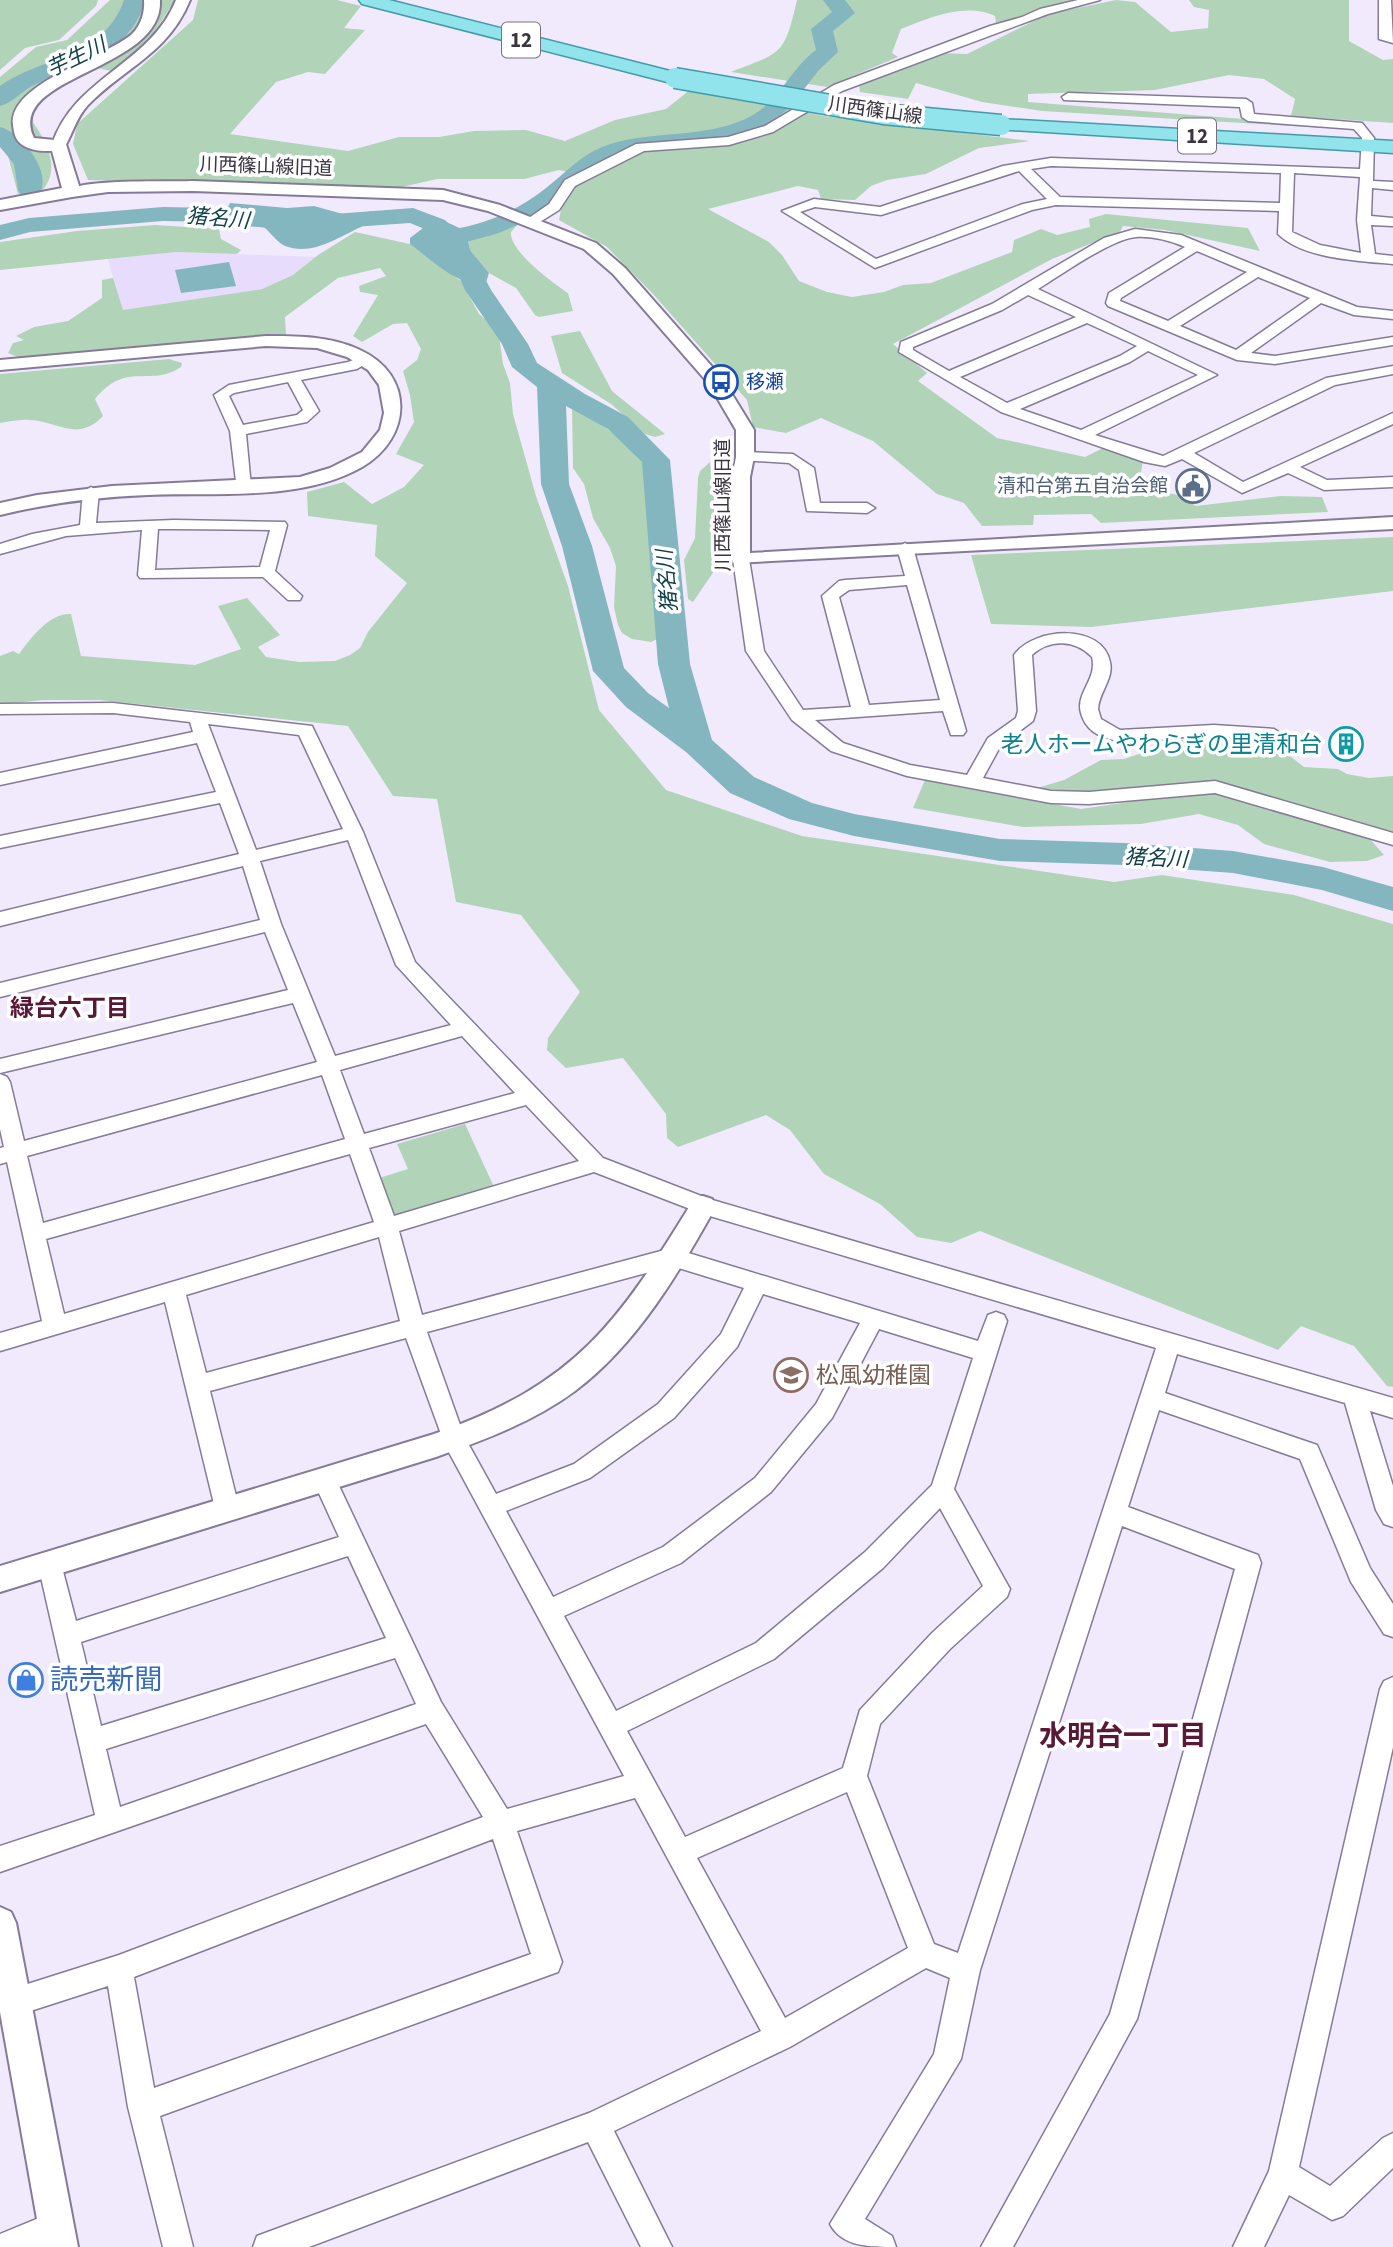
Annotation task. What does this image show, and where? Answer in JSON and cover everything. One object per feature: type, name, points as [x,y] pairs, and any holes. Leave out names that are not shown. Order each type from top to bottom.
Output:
[{"type":"main road","points":[[0,205],[72,192],[59,145],[39,146],[19,133],[12,119],[16,104],[32,88],[135,40],[150,18],[152,0]]},
{"type":"main road","name":"川西篠山線","points":[[368,0],[681,75],[883,114],[1369,142],[1393,140]]},
{"type":"main road","name":"川西篠山線","points":[[400,0],[681,75]]},
{"type":"main road","name":"川西篠山線","points":[[1369,142],[1393,148]]},
{"type":"street","points":[[59,145],[63,127],[72,112],[149,51],[176,18],[183,0]]},
{"type":"street","points":[[1385,0],[1385,39],[1393,39]]},
{"type":"street","points":[[521,218],[554,207],[569,183],[641,147],[729,141],[769,129],[838,88],[1026,20],[1044,10],[1083,1]]},
{"type":"street","points":[[1068,97],[1245,103],[1248,117],[1358,126],[1369,142],[1364,220],[1369,258]]},
{"type":"street","points":[[1286,207],[1056,201],[1028,206],[875,264],[789,211],[814,203],[881,211],[1008,169],[1051,162],[1288,169],[1366,179],[1393,186]]},
{"type":"street","points":[[1022,167],[1056,201]]},
{"type":"street","points":[[1288,169],[1285,234],[1297,242],[1336,255],[1393,260]]},
{"type":"street","name":"川西篠山線旧道","points":[[72,192],[108,187],[193,186],[430,194],[456,198],[521,218],[590,246],[620,271],[716,382],[745,430],[745,457],[741,477],[741,559],[755,651],[799,716],[837,747],[907,770],[1051,797],[1088,798],[1215,787],[1393,839]]},
{"type":"street","points":[[1364,220],[1393,222]]},
{"type":"street","points":[[1393,315],[1354,311],[1176,238],[1135,233],[1109,240],[997,307],[906,345],[906,352],[1006,409],[1149,459],[1165,461],[1331,381],[1393,370]]},
{"type":"street","points":[[1196,246],[1114,296],[1113,303],[1237,356],[1275,360],[1393,341]]},
{"type":"street","points":[[1169,327],[1258,271]]},
{"type":"street","points":[[1027,289],[1209,375],[1080,436]]},
{"type":"street","points":[[1237,356],[1320,297]]},
{"type":"street","points":[[1354,311],[1360,329],[1374,344]]},
{"type":"street","points":[[949,376],[1086,318]]},
{"type":"street","points":[[0,365],[277,341],[324,344],[347,350],[364,360],[386,381],[395,416],[386,437],[377,448],[361,460],[323,477],[300,482],[243,487],[91,492],[51,496],[0,509]]},
{"type":"street","points":[[1006,409],[1125,359],[1147,346]]},
{"type":"street","points":[[243,487],[238,431],[221,395],[229,389],[352,366],[364,360]]},
{"type":"street","points":[[238,431],[302,419],[311,411],[293,378]]},
{"type":"street","points":[[1182,453],[1242,488],[1392,420]]},
{"type":"street","points":[[745,457],[793,460],[806,468],[813,508],[867,508]]},
{"type":"street","points":[[1287,466],[1324,485],[1393,482]]},
{"type":"street","points":[[88,528],[91,492]]},
{"type":"street","points":[[741,559],[1393,523]]},
{"type":"street","points":[[0,549],[48,534],[88,528],[279,525],[267,572]]},
{"type":"street","points":[[150,527],[146,575],[267,572],[294,596]]},
{"type":"street","points":[[905,548],[957,731]]},
{"type":"street","points":[[861,710],[831,596],[845,585],[915,580]]},
{"type":"street","points":[[973,781],[994,742],[1024,721],[1027,711],[1023,655],[1028,647],[1053,638],[1082,642],[1092,647],[1101,659],[1103,670],[1089,704],[1089,714],[1095,723],[1109,733],[1122,736],[1178,731],[1274,734]]},
{"type":"street","points":[[799,716],[949,705]]},
{"type":"street","points":[[0,709],[113,708],[200,726],[306,730],[354,832],[406,965],[595,1164],[703,1206],[1393,1408]]},
{"type":"street","points":[[0,779],[200,726]]},
{"type":"street","points":[[200,726],[249,855],[271,924],[328,1064],[388,1228],[413,1326],[453,1438],[780,2036]]},
{"type":"street","points":[[0,842],[226,796]]},
{"type":"street","points":[[0,919],[249,855],[354,832]]},
{"type":"street","points":[[0,990],[271,924]]},
{"type":"street","points":[[0,1066],[298,995]]},
{"type":"street","points":[[8,1154],[466,1028]]},
{"type":"street","points":[[0,1082],[8,1154],[36,1233],[55,1326]]},
{"type":"street","points":[[36,1233],[530,1096]]},
{"type":"street","points":[[0,1342],[595,1164]]},
{"type":"street","points":[[0,1579],[453,1438],[521,1412],[565,1383],[597,1356],[638,1312],[703,1206]]},
{"type":"street","points":[[196,1385],[672,1257],[986,1353]]},
{"type":"street","points":[[490,1507],[582,1471],[666,1411],[729,1340],[757,1283]]},
{"type":"street","points":[[174,1292],[227,1508]]},
{"type":"street","points":[[547,1612],[672,1555],[763,1485],[824,1411],[874,1318]]},
{"type":"street","points":[[609,1727],[765,1651],[874,1560],[942,1490],[996,1321]]},
{"type":"street","points":[[881,2247],[845,2224],[947,2059],[966,1970],[1169,1344]]},
{"type":"street","points":[[1152,1398],[1309,1452],[1360,1574],[1393,1626]]},
{"type":"street","points":[[1355,1399],[1384,1469],[1388,1510],[1393,1517]]},
{"type":"street","points":[[142,2108],[548,1962],[501,1823],[432,1710],[399,1645],[324,1478]]},
{"type":"street","points":[[942,1490],[998,1589],[941,1641],[869,1718],[853,1776],[924,1954],[966,1970]]},
{"type":"street","points":[[996,2247],[1124,2020],[1249,1563],[1115,1513]]},
{"type":"street","points":[[67,1635],[354,1544]]},
{"type":"street","points":[[50,1564],[110,1824]]},
{"type":"street","points":[[92,1741],[399,1645]]},
{"type":"street","points":[[1248,2247],[1283,2174],[1393,1689]]},
{"type":"street","points":[[0,1859],[110,1824],[432,1710]]},
{"type":"street","points":[[678,1853],[853,1776]]},
{"type":"street","points":[[15,2002],[119,1969],[501,1823],[640,1784]]},
{"type":"street","points":[[0,1923],[58,2237],[5,2247]]},
{"type":"street","points":[[268,2247],[595,2125],[780,2036],[924,1954]]},
{"type":"street","points":[[119,1969],[142,2108],[178,2247]]},
{"type":"street","points":[[595,2125],[657,2247]]},
{"type":"street","points":[[1283,2174],[1332,2205],[1393,2148]]},
{"type":"shaded area","points":[[176,252],[316,257],[293,275],[262,289],[122,311],[108,259]]},
{"type":"green space","points":[[0,0],[98,0],[96,6],[59,40],[25,48],[0,70]]},
{"type":"green space","points":[[110,0],[175,0],[148,42],[111,71],[93,67],[52,86],[26,111],[44,139],[51,159],[51,170],[43,190],[18,194],[6,148],[0,142],[0,77],[36,47],[67,40]]},
{"type":"green space","points":[[198,0],[337,0],[361,6],[344,28],[365,30],[325,74],[308,72],[276,82],[230,134],[348,151],[399,137],[439,137],[474,131],[526,130],[565,141],[615,120],[666,109],[691,89],[824,116],[1030,141],[979,148],[926,174],[887,180],[871,186],[855,200],[821,199],[818,190],[798,186],[708,209],[769,242],[782,255],[799,281],[827,292],[852,297],[884,292],[903,285],[931,283],[1012,252],[1014,240],[1041,229],[1057,235],[1090,227],[1089,219],[1106,214],[1248,228],[1260,251],[1165,230],[1123,226],[1120,232],[1052,259],[893,344],[927,373],[918,381],[997,438],[1085,457],[1105,447],[1143,460],[1139,486],[1177,495],[1196,506],[1281,496],[1322,497],[1328,512],[1101,523],[1091,514],[1034,515],[1033,525],[982,526],[964,503],[937,494],[873,441],[821,418],[786,433],[753,427],[747,400],[653,294],[607,247],[559,220],[568,172],[559,170],[524,179],[437,179],[393,189],[88,180],[73,144],[77,124],[193,20]]},
{"type":"green space","points":[[797,0],[1077,0],[1040,8],[1014,20],[996,23],[995,16],[972,11],[947,13],[923,20],[901,29],[892,53],[898,57],[827,87],[731,72],[761,60],[779,49],[789,32]]},
{"type":"green space","points":[[1116,0],[1135,2],[1171,32],[1208,28],[1209,10],[1194,7],[1189,0],[1349,0],[1349,41],[1383,60],[1393,59],[1393,123],[1291,116],[1295,99],[1264,79],[1229,75],[1155,90],[1028,94],[1028,102],[1344,127],[1042,111],[982,102],[916,83],[908,99],[860,92],[859,84],[939,53],[967,54],[1048,14]]},
{"type":"green space","points":[[499,220],[518,224],[511,232],[517,248],[533,266],[568,293],[573,311],[539,317],[535,315],[516,288],[489,273],[470,250],[466,231]]},
{"type":"green space","points":[[155,225],[219,229],[221,239],[241,250],[237,254],[176,252],[0,270],[0,242],[77,231]]},
{"type":"green space","points":[[355,232],[410,244],[461,281],[479,314],[492,325],[499,336],[503,364],[510,383],[513,414],[536,496],[568,586],[599,710],[666,790],[802,836],[1114,882],[1162,875],[1294,895],[1393,924],[1393,1387],[1387,1386],[1354,1346],[1301,1326],[1278,1350],[980,1231],[951,1243],[917,1237],[880,1204],[824,1174],[790,1130],[766,1115],[678,1147],[667,1138],[666,1114],[623,1058],[566,1068],[547,1050],[548,1038],[580,992],[521,915],[456,902],[437,799],[393,796],[348,726],[99,700],[42,700],[0,705],[0,656],[13,651],[19,654],[41,628],[63,615],[71,614],[81,656],[195,665],[241,649],[218,606],[247,598],[280,635],[258,647],[266,657],[299,662],[335,661],[360,648],[368,632],[407,583],[375,556],[377,525],[308,516],[307,492],[344,482],[372,504],[404,487],[424,465],[396,454],[414,422],[403,371],[417,360],[421,349],[407,323],[393,324],[362,342],[353,336],[378,295],[360,292],[359,286],[386,276],[380,268],[338,278],[285,317],[286,335],[20,358],[8,353],[13,343],[24,340],[16,336],[34,327],[68,321],[102,298],[102,280],[113,278],[123,310],[262,289],[293,275],[318,255]]},
{"type":"green space","points":[[580,331],[612,391],[665,434],[655,437],[645,434],[611,404],[562,373],[551,336]]},
{"type":"green space","points":[[169,359],[182,363],[181,367],[159,375],[128,377],[107,387],[95,399],[103,416],[85,428],[68,428],[29,420],[0,423],[0,374]]},
{"type":"green space","points":[[572,409],[595,420],[646,457],[656,529],[664,623],[657,639],[651,642],[632,639],[622,633],[618,625],[614,607],[616,566],[610,548],[593,518],[584,484],[573,468]]},
{"type":"green space","points":[[710,462],[712,487],[727,504],[731,516],[723,558],[693,602],[688,599],[684,560],[695,538],[698,478],[700,471]]},
{"type":"green space","points":[[1393,537],[1393,591],[1091,627],[991,624],[971,555]]},
{"type":"green space","points":[[1208,738],[1286,753],[1304,767],[1338,769],[1347,774],[1369,778],[1393,776],[1393,837],[1369,838],[1384,855],[1367,861],[1330,862],[1264,844],[1238,825],[1199,814],[1141,824],[1023,827],[913,808],[925,780],[1081,809],[1156,798],[1140,790],[1050,793],[1037,788],[1064,780],[1101,760],[1124,759],[1180,740]]},
{"type":"green space","points":[[465,1124],[495,1189],[396,1220],[379,1178],[408,1169],[397,1144]]},
{"type":"water","points":[[230,203],[287,208],[314,206],[350,216],[371,211],[375,221],[331,242],[308,249],[297,249],[282,245],[264,227],[219,225]]},
{"type":"water","points":[[442,220],[466,231],[470,250],[489,273],[485,286],[454,276],[410,244],[410,238],[423,228]]},
{"type":"water","points":[[229,262],[236,286],[181,293],[175,270]]},
{"type":"waterway","name":"芋生川","points":[[0,99],[19,84],[95,51],[108,42],[120,31],[135,0]]},
{"type":"waterway","points":[[448,238],[487,229],[523,214],[546,200],[592,162],[610,152],[628,146],[725,133],[761,120],[782,102],[813,63],[827,52],[822,29],[844,13],[834,0]]},
{"type":"waterway","name":"芋生川","points":[[0,134],[26,164],[30,190]]},
{"type":"waterway","name":"猪名川","points":[[0,233],[29,225],[163,214],[215,215],[295,224],[413,215],[436,225],[448,238]]},
{"type":"waterway","name":"猪名川","points":[[448,238],[458,248],[478,290],[515,344],[525,367],[575,400],[618,423],[656,460],[674,664],[691,730],[698,745]]},
{"type":"waterway","points":[[551,386],[555,484],[577,546],[609,671],[637,700],[698,745]]},
{"type":"waterway","name":"猪名川","points":[[698,745],[742,785],[801,811],[854,825],[1000,850],[1125,854],[1233,862],[1323,879],[1393,899]]},
{"type":"place","name":"移瀬","points":[[721,382]]},
{"type":"place","name":"清和台第五自治会館","points":[[1193,486]]},
{"type":"place","name":"老人ホームやわらぎの里清和台","points":[[1346,744]]},
{"type":"place","name":"松風幼稚園","points":[[791,1375]]},
{"type":"place","name":"読売新聞","points":[[26,1680]]},
{"type":"district","name":"緑台六丁目","points":[[70,1008]]},
{"type":"district","name":"水明台一丁目","points":[[1123,1736]]}]
